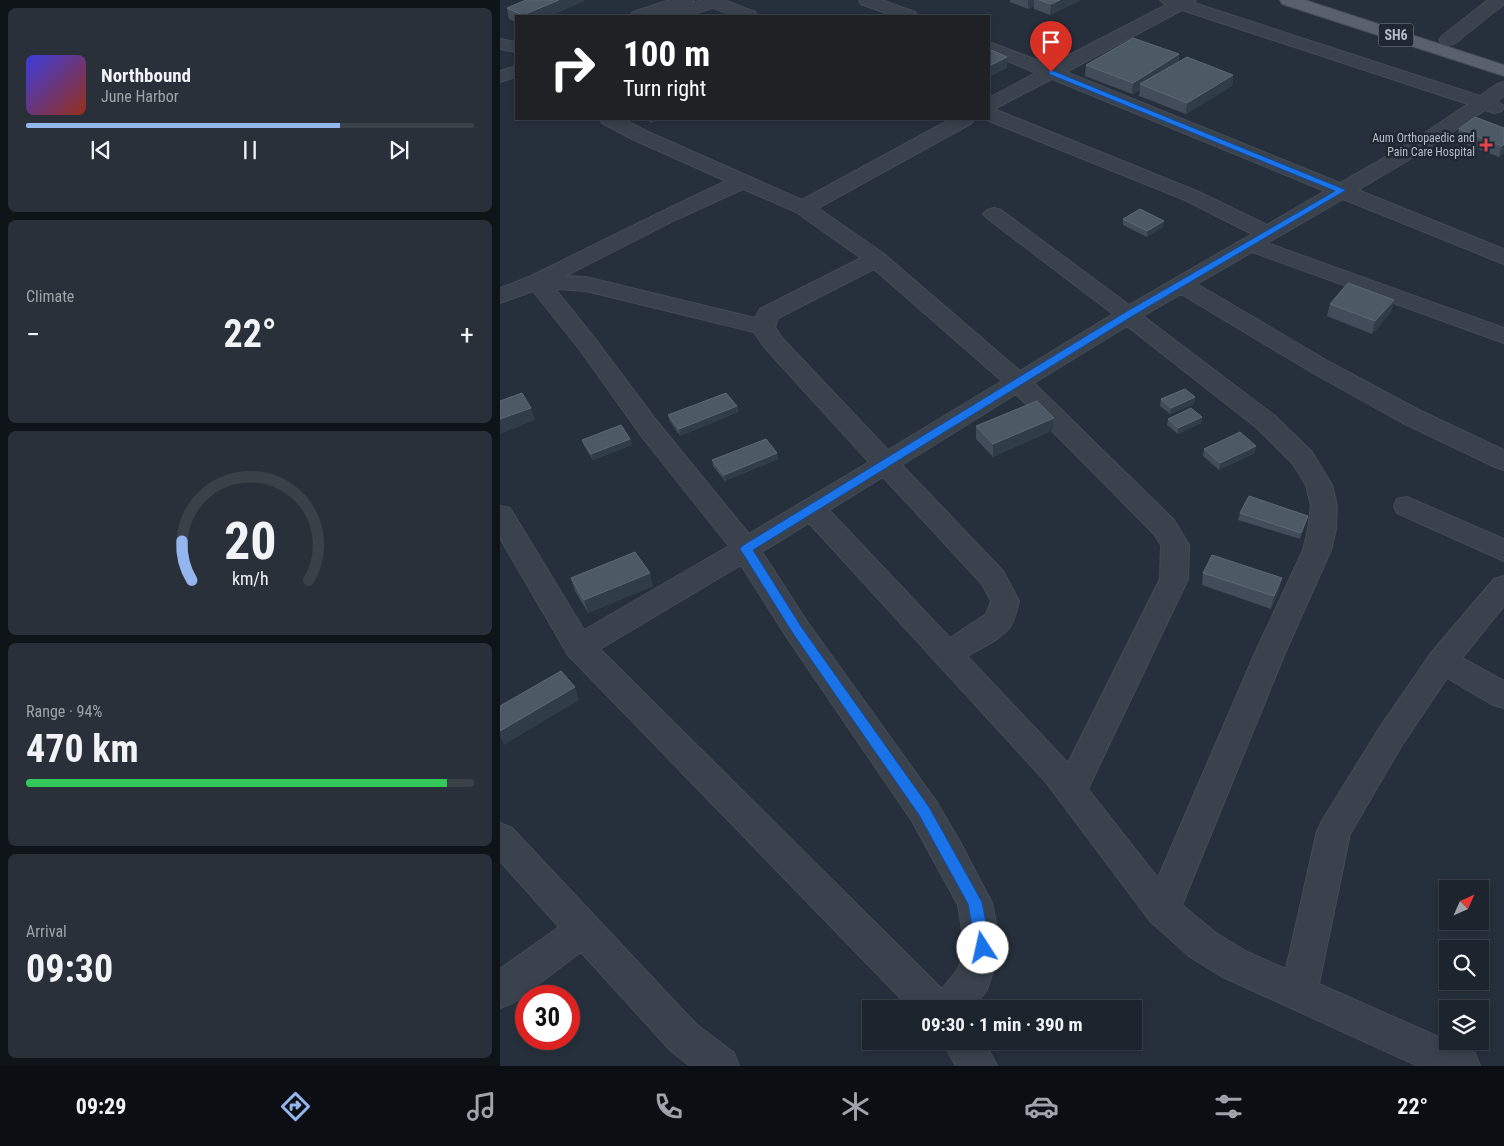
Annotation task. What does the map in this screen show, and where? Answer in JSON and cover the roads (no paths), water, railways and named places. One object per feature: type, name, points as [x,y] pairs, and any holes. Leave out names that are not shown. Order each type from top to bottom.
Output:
[{"type":"main road","name":"SH6","points":[[1288,0],[1504,71]]},
{"type":"main road","name":"SH6","points":[[1320,0],[1504,58]]},
{"type":"street","points":[[642,15],[686,0]]},
{"type":"street","points":[[867,0],[906,15]]},
{"type":"street","points":[[1448,40],[1496,0]]},
{"type":"street","points":[[674,15],[716,1],[747,15]]},
{"type":"street","points":[[990,104],[1178,1],[1493,106]]},
{"type":"street","points":[[500,44],[510,64]]},
{"type":"street","points":[[990,47],[1504,257]]},
{"type":"street","points":[[579,647],[746,549],[1180,284],[1420,145],[1493,106],[1504,88]]},
{"type":"street","points":[[990,92],[1009,95]]},
{"type":"street","points":[[990,114],[1192,196],[1259,239],[1504,336]]},
{"type":"street","points":[[611,120],[639,135],[803,208],[876,259],[1018,382],[1164,527],[1174,545],[1176,562],[1174,579],[1136,662],[1070,792]]},
{"type":"street","points":[[803,208],[963,120]]},
{"type":"street","points":[[500,296],[537,282],[666,217],[744,181]]},
{"type":"street","points":[[994,214],[1266,422],[1302,458],[1319,485],[1324,506],[1322,529],[1317,550],[1270,653],[1162,910]]},
{"type":"street","points":[[763,327],[768,314],[876,259]]},
{"type":"street","points":[[537,282],[586,284],[763,327],[774,344],[993,578],[1005,601],[999,620],[987,630],[947,654]]},
{"type":"street","points":[[537,282],[588,346],[651,431],[746,549],[803,639],[924,811],[975,902],[983,948],[974,978],[956,1000]]},
{"type":"street","points":[[1180,284],[1322,368],[1408,415],[1504,461]]},
{"type":"street","points":[[1407,506],[1504,551]]},
{"type":"street","points":[[812,509],[1056,772],[1162,910],[1203,945],[1234,964],[1461,1066]]},
{"type":"street","points":[[500,515],[579,647],[679,751],[928,1000]]},
{"type":"street","points":[[1299,994],[1334,831],[1391,736],[1442,661],[1504,586]]},
{"type":"street","points":[[1442,661],[1504,696]]},
{"type":"street","points":[[500,838],[683,1037],[720,1066]]},
{"type":"street","points":[[500,991],[584,929]]},
{"type":"street","points":[[967,1050],[978,1066]]},
{"type":"place","name":"Aum Orthopaedic and Pain Care Hospital","points":[[1486,145]]}]
